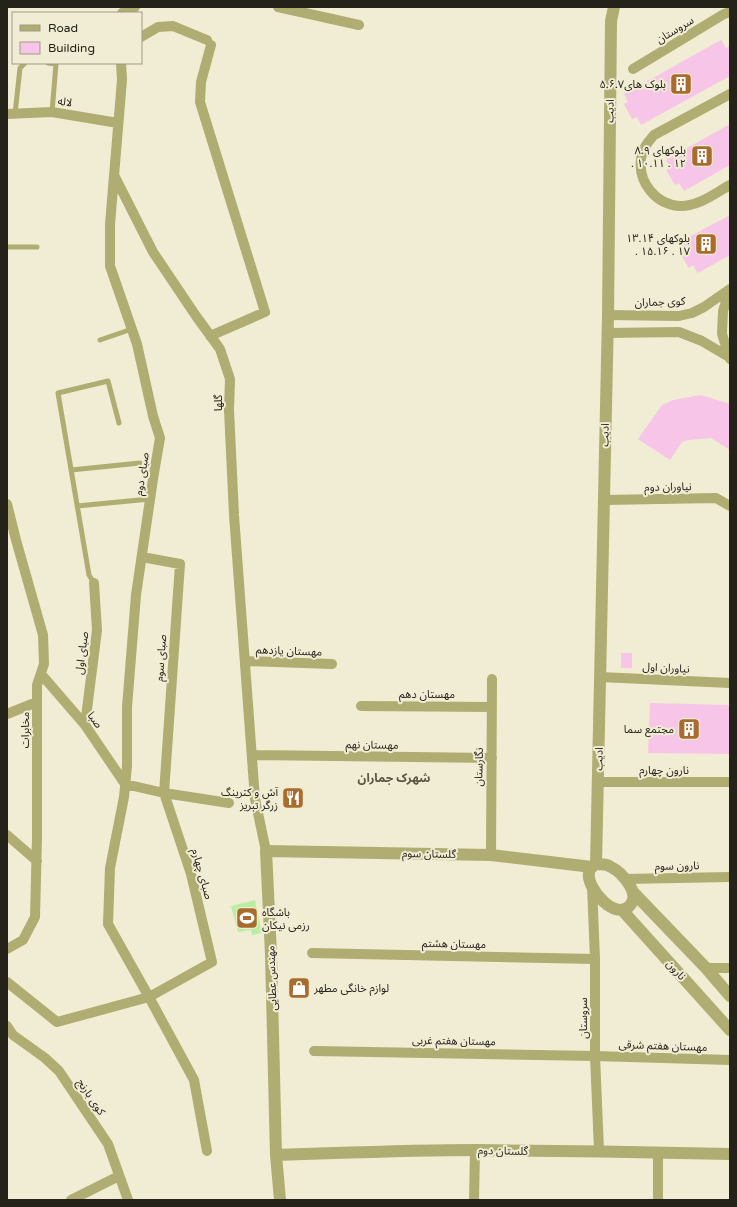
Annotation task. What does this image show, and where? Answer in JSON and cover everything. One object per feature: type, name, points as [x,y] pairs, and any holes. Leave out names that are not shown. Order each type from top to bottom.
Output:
[{"type":"street","points":[[123,12],[135,7]]},
{"type":"street","points":[[278,7],[359,25]]},
{"type":"street","name":"ادیب","points":[[594,865],[598,782],[608,333],[611,21],[614,7]]},
{"type":"street","name":"سروستان","points":[[633,69],[724,14],[730,12]]},
{"type":"street","points":[[142,36],[158,27],[173,26],[209,43],[201,82],[200,102],[265,312],[210,336]]},
{"type":"street","name":"صبای دوم","points":[[121,64],[122,80],[110,224],[110,266],[137,344],[153,416],[160,438],[136,596],[127,708],[124,797],[110,868],[108,924],[150,996],[194,1080],[207,1151]]},
{"type":"street","points":[[730,94],[654,135],[646,146],[641,159],[641,172],[646,186],[655,196],[666,204],[680,206],[694,204],[730,184]]},
{"type":"street","name":"لاله","points":[[11,114],[52,112],[118,122]]},
{"type":"street","name":"گلها","points":[[114,175],[154,252],[220,349],[230,378],[234,515],[245,662]]},
{"type":"street","points":[[729,358],[722,334],[723,311],[730,289]]},
{"type":"street","name":"کوی جماران","points":[[608,315],[686,315],[704,307],[730,289]]},
{"type":"street","points":[[608,333],[679,332],[702,341],[729,358]]},
{"type":"street","name":"نیاوران دوم","points":[[604,500],[716,498],[730,506]]},
{"type":"street","name":"مخابرات","points":[[7,504],[43,635],[44,664],[37,685],[37,861],[35,917],[23,940],[7,949]]},
{"type":"street","name":"صبای سوم","points":[[142,557],[180,564],[164,793]]},
{"type":"street","name":"صبای اول","points":[[85,725],[97,630],[94,583]]},
{"type":"street","name":"مهستان یازدهم","points":[[245,662],[332,664]]},
{"type":"street","name":"مهندس عطایی","points":[[245,662],[256,799],[266,851],[272,954],[276,1155],[280,1200]]},
{"type":"street","name":"صبا","points":[[41,674],[85,725],[125,784]]},
{"type":"street","name":"نیاوران اول","points":[[600,677],[730,683]]},
{"type":"street","name":"نگارستان","points":[[491,856],[492,679]]},
{"type":"street","points":[[7,714],[37,702]]},
{"type":"street","name":"مهستان دهم","points":[[361,706],[492,707]]},
{"type":"street","name":"مهستان نهم","points":[[252,755],[492,758]]},
{"type":"street","name":"نارون چهارم","points":[[598,782],[730,782]]},
{"type":"street","points":[[125,784],[164,793],[229,803]]},
{"type":"street","name":"صبای چهارم","points":[[150,996],[212,962],[191,874],[164,793]]},
{"type":"street","points":[[7,835],[37,861]]},
{"type":"street","name":"گلستان سوم","points":[[266,851],[491,856],[594,865]]},
{"type":"street","points":[[603,864],[617,870],[624,879],[634,892],[633,900],[631,905],[623,910],[616,910],[610,908],[603,901],[592,886],[588,877],[589,872],[594,865],[603,864]]},
{"type":"street","name":"نارون سوم","points":[[624,879],[730,877]]},
{"type":"street","name":"سروستان","points":[[592,886],[595,959],[595,1056],[599,1150]]},
{"type":"street","name":"نارون","points":[[634,892],[706,968],[730,996]]},
{"type":"street","name":"نارون","points":[[623,910],[730,1030]]},
{"type":"street","name":"مهستان هشتم","points":[[312,953],[595,959]]},
{"type":"street","points":[[706,968],[730,968]]},
{"type":"street","points":[[7,982],[57,1022],[150,996]]},
{"type":"street","name":"کوی بارنج","points":[[7,1026],[13,1035],[45,1058],[59,1071],[108,1144],[128,1200]]},
{"type":"street","name":"مهستان هفتم غربی","points":[[314,1051],[595,1056]]},
{"type":"street","name":"مهستان هفتم شرقی","points":[[595,1056],[730,1060]]},
{"type":"street","points":[[474,1200],[475,1150]]},
{"type":"street","name":"گلستان دوم","points":[[276,1155],[475,1150],[599,1150],[730,1154]]},
{"type":"street","points":[[658,1152],[658,1200]]},
{"type":"street","points":[[71,1200],[119,1176]]},
{"type":"lane","points":[[11,114],[20,68],[24,64]]},
{"type":"lane","points":[[52,112],[56,64]]},
{"type":"lane","points":[[7,247],[37,246]]},
{"type":"lane","points":[[100,340],[132,329]]},
{"type":"lane","points":[[94,583],[89,575],[58,394],[108,381],[119,423]]},
{"type":"lane","points":[[71,470],[140,463]]},
{"type":"lane","points":[[77,506],[150,499]]},
{"type":"green space","name":"باشگاه رزمی نیکان","points":[[255,900],[262,933],[252,935],[251,930],[238,932],[231,906]]},
{"type":"building","name":"بلوک های۵.۶.۷","points":[[721,40],[726,48],[730,46],[730,76],[641,125],[637,117],[632,119],[624,104],[628,102],[624,94]]},
{"type":"building","name":"بلوکهای ۸.۹ . ۱۰.۱۱ . ۱۲","points":[[730,124],[730,165],[684,191],[679,183],[675,185],[666,170],[671,168],[666,160]]},
{"type":"building","name":"بلوکهای ۱۳.۱۴ . ۱۵.۱۶ . ۱۷","points":[[730,215],[730,255],[698,273],[693,265],[689,268],[680,253],[685,250],[680,242]]},
{"type":"building","points":[[701,395],[730,404],[730,450],[711,438],[688,440],[682,442],[670,460],[638,439],[662,405],[673,400]]},
{"type":"building","points":[[621,653],[632,653],[632,668],[621,668]]},
{"type":"building","name":"مجتمع سما","points":[[650,703],[730,705],[730,754],[648,753]]},
{"type":"place","name":"بلوک های۵.۶.۷","points":[[681,84]]},
{"type":"place","name":"بلوکهای ۸.۹ . ۱۰.۱۱ . ۱۲","points":[[702,156]]},
{"type":"place","name":"بلوکهای ۱۳.۱۴ . ۱۵.۱۶ . ۱۷","points":[[706,244]]},
{"type":"place","name":"مجتمع سما","points":[[689,729]]},
{"type":"place","name":"آش و کترینگ زرگر تبریز","points":[[293,798]]},
{"type":"place","name":"باشگاه رزمی نیکان","points":[[247,918]]},
{"type":"place","name":"لوازم خانگی مطهر","points":[[299,988]]},
{"type":"district","name":"شهرک جماران","points":[[394,778]]}]
